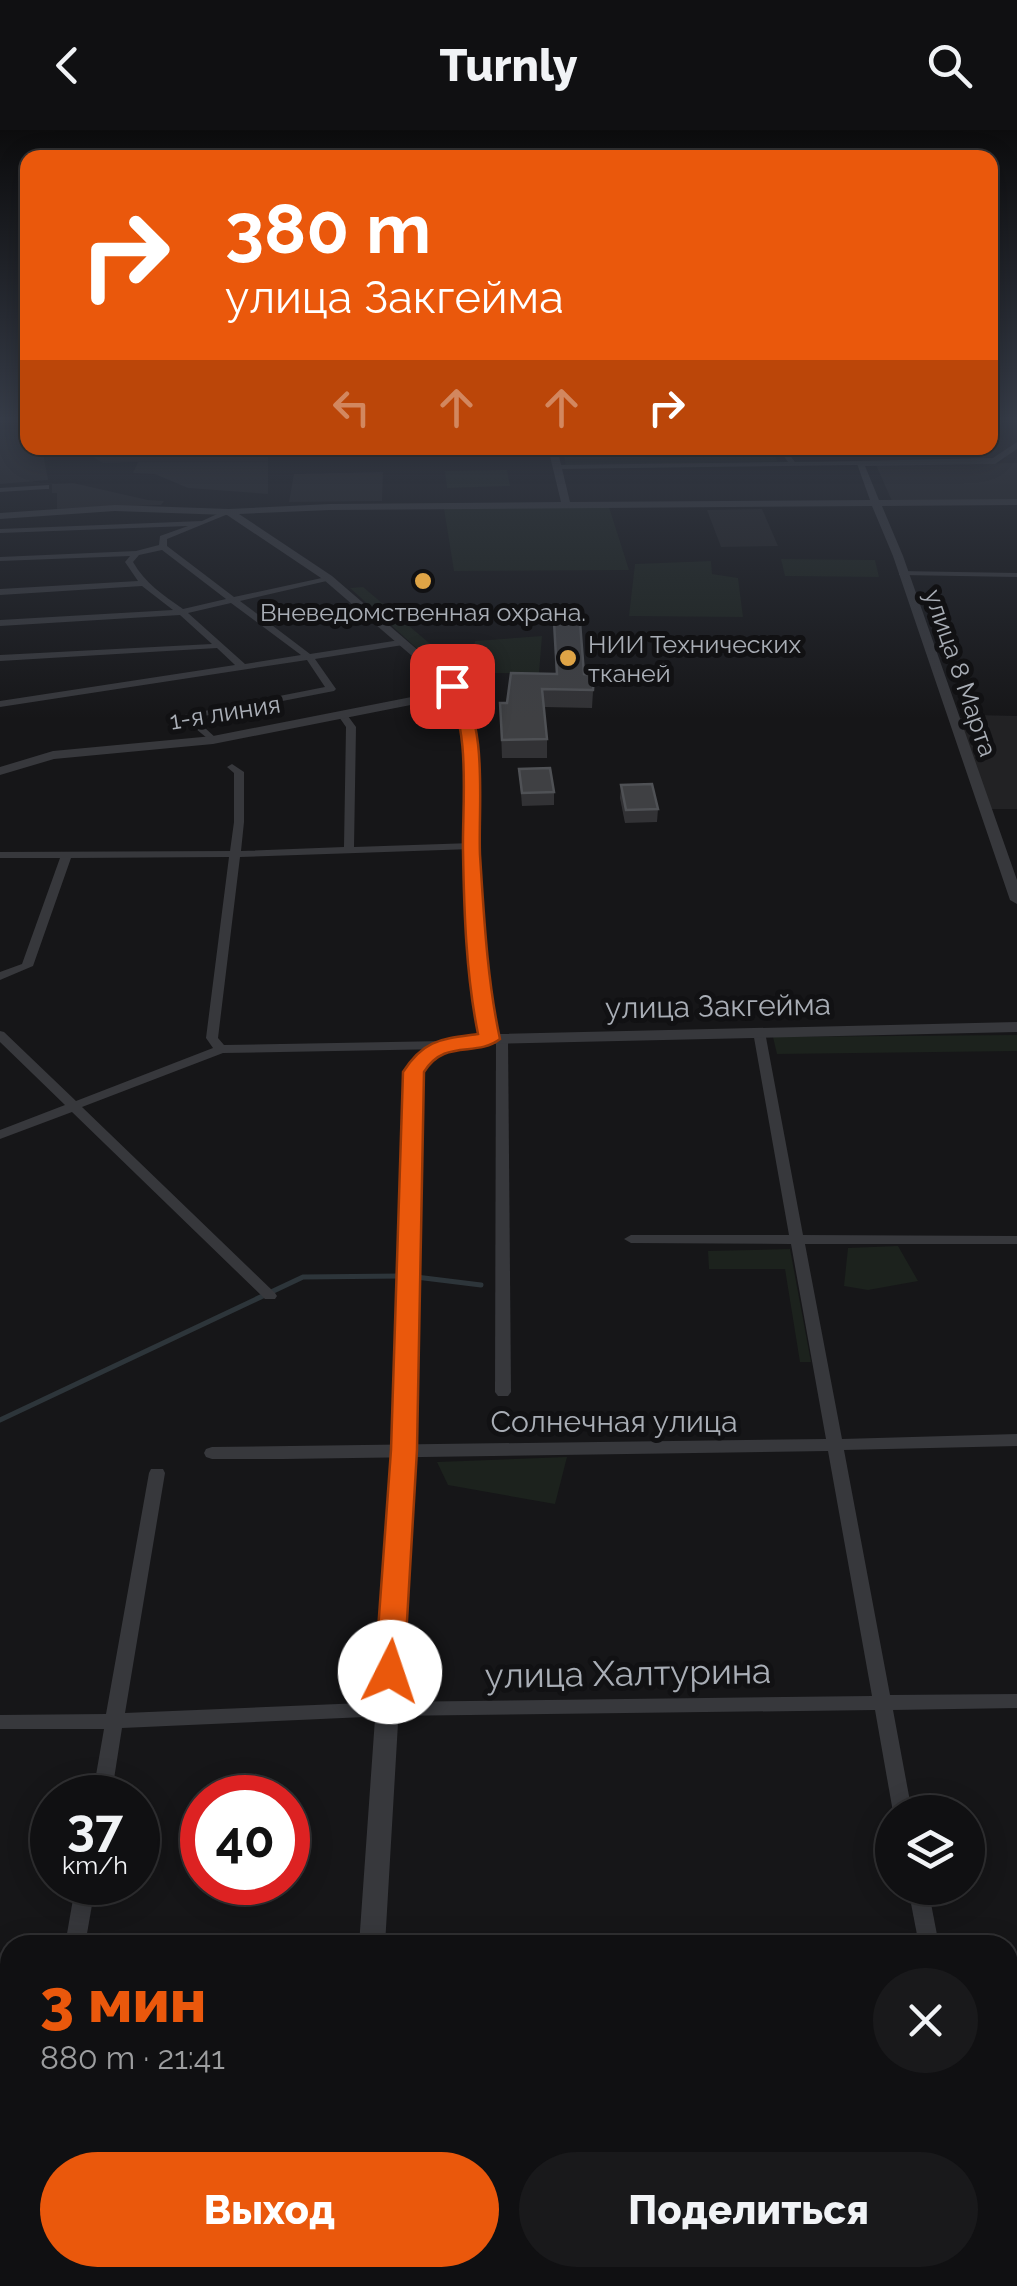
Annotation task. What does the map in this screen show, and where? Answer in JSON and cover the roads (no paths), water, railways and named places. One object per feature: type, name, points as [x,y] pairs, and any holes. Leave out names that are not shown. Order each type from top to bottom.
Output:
[{"type":"street","points":[[163,547],[163,538],[216,518]]},
{"type":"street","points":[[237,518],[328,578],[457,692],[472,765],[472,846],[481,1000],[496,1038],[503,1392]]},
{"type":"street","name":"улица 8 Марта","points":[[883,518],[1017,900]]},
{"type":"street","points":[[0,531],[203,523]]},
{"type":"street","points":[[0,559],[136,553],[163,547],[310,658],[331,689],[186,717],[214,740]]},
{"type":"street","points":[[136,553],[130,562],[138,578],[197,624],[216,646],[244,668]]},
{"type":"street","points":[[902,572],[1017,575]]},
{"type":"street","points":[[0,623],[180,612],[328,578]]},
{"type":"street","points":[[0,592],[148,583]]},
{"type":"street","points":[[0,704],[400,643]]},
{"type":"street","points":[[0,658],[216,646]]},
{"type":"street","name":"1-я линия","points":[[0,772],[52,755],[214,740],[457,692]]},
{"type":"street","points":[[342,714],[351,727],[349,851]]},
{"type":"street","points":[[221,1049],[212,1038],[241,786],[239,772],[232,767]]},
{"type":"street","points":[[0,855],[233,854],[472,846]]},
{"type":"street","points":[[0,976],[28,966],[68,854]]},
{"type":"street","name":"улица Закгейма","points":[[404,1450],[414,1072],[424,1056],[444,1045],[496,1038],[1017,1028]]},
{"type":"street","points":[[759,1032],[900,1795]]},
{"type":"street","points":[[0,1035],[270,1296]]},
{"type":"street","points":[[0,1135],[221,1049],[444,1045]]},
{"type":"street","points":[[631,1239],[1017,1240]]},
{"type":"street","name":"Солнечная улица","points":[[212,1453],[288,1456],[404,1450],[833,1448],[1017,1440]]},
{"type":"street","points":[[373,1935],[404,1450]]},
{"type":"street","points":[[104,1775],[157,1473]]},
{"type":"street","name":"улица Халтурина","points":[[0,1722],[387,1709],[1017,1701]]},
{"type":"street","points":[[77,1935],[82,1905]]},
{"type":"street","points":[[921,1905],[927,1935]]},
{"type":"waterway","points":[[0,1420],[303,1277],[401,1276]]},
{"type":"waterway","points":[[416,1277],[481,1285]]},
{"type":"place","name":"Вневедомственная охрана.","points":[[423,581]]},
{"type":"place","name":"НИИ Технических тканей","points":[[568,658]]}]
